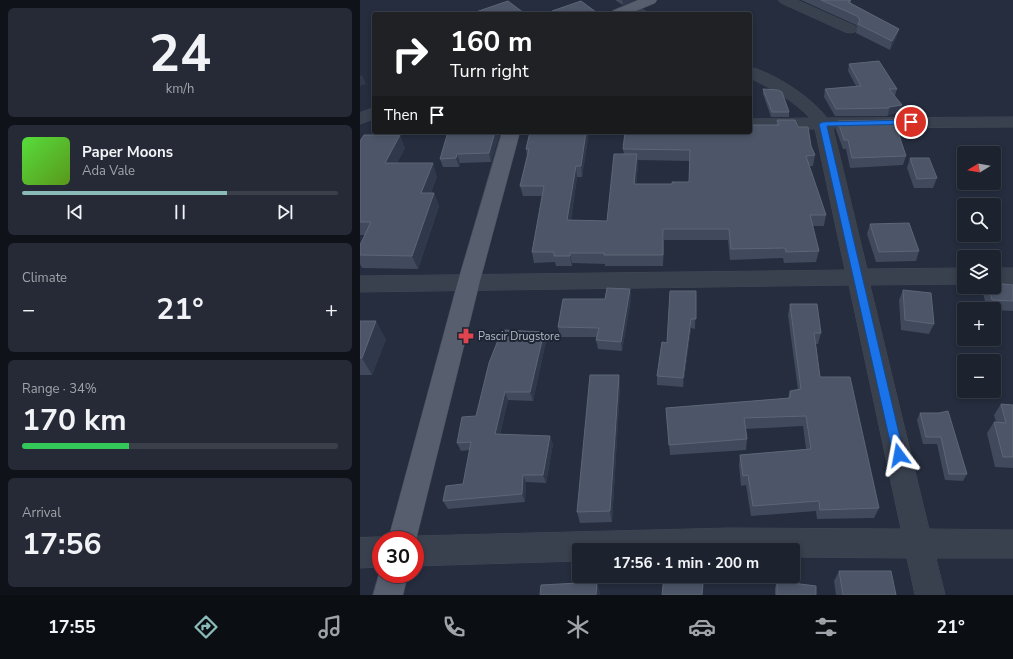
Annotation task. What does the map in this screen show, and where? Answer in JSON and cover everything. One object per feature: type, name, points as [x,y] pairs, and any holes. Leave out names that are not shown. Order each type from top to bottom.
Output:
[{"type":"main road","points":[[636,11],[650,0]]},
{"type":"main road","points":[[404,531],[469,281],[510,134]]},
{"type":"main road","points":[[388,595],[391,583]]},
{"type":"street","points":[[786,0],[850,29]]},
{"type":"street","points":[[752,73],[790,92],[804,102],[814,110],[823,124],[930,595]]},
{"type":"street","points":[[360,119],[372,114]]},
{"type":"street","points":[[752,124],[1013,122]]},
{"type":"street","points":[[360,284],[469,281],[957,276]]},
{"type":"street","points":[[1001,276],[1013,276]]},
{"type":"street","points":[[424,551],[728,542],[1013,544]]},
{"type":"street","points":[[360,553],[372,552]]},
{"type":"building","points":[[821,0],[851,0],[848,2],[899,29],[892,41],[858,24],[860,20],[857,16]]},
{"type":"building","points":[[508,1],[523,12],[476,12]]},
{"type":"building","points":[[581,1],[596,12],[553,12],[552,11]]},
{"type":"building","points":[[879,61],[897,89],[889,89],[902,105],[889,108],[836,109],[825,89],[861,86],[849,64]]},
{"type":"building","points":[[763,89],[778,90],[782,92],[789,112],[772,112]]},
{"type":"building","points":[[777,120],[795,120],[798,127],[808,127],[811,146],[815,155],[806,156],[826,215],[810,215],[819,251],[786,252],[785,248],[731,249],[729,229],[663,229],[663,255],[604,255],[604,253],[570,253],[570,256],[554,256],[554,252],[532,252],[544,186],[520,186],[529,149],[526,149],[530,134],[586,134],[581,166],[576,166],[567,220],[607,221],[614,154],[637,154],[634,184],[672,184],[672,182],[689,182],[690,150],[623,149],[625,134],[752,134],[752,125],[779,125]]},
{"type":"building","points":[[894,120],[906,156],[852,158],[848,140],[844,140],[838,121]]},
{"type":"building","points":[[447,134],[494,134],[489,153],[457,154],[456,158],[440,159]]},
{"type":"building","points":[[364,135],[400,135],[385,163],[433,163],[421,193],[434,193],[412,256],[360,255],[360,245],[371,222],[360,222],[360,141]]},
{"type":"building","points":[[910,158],[929,158],[937,178],[917,179]]},
{"type":"building","points":[[909,223],[919,251],[879,252],[870,224]]},
{"type":"building","points":[[1001,284],[1013,285],[1013,301],[992,300],[991,294],[1001,294]]},
{"type":"building","points":[[607,288],[630,289],[621,342],[596,340],[599,328],[558,327],[563,299],[605,299]]},
{"type":"building","points":[[903,290],[931,293],[934,324],[905,320]]},
{"type":"building","points":[[670,291],[696,291],[696,319],[691,319],[683,378],[657,376],[662,342],[667,343]]},
{"type":"building","points":[[790,304],[817,304],[821,333],[814,333],[820,377],[850,377],[879,508],[820,510],[819,501],[753,506],[748,475],[743,476],[740,455],[811,449],[806,416],[744,418],[747,439],[669,445],[666,408],[790,398],[790,391],[801,389]]},
{"type":"building","points":[[360,321],[376,321],[362,358],[360,358]]},
{"type":"building","points":[[502,330],[544,332],[530,392],[505,392],[495,434],[550,436],[543,475],[523,475],[522,494],[443,501],[446,486],[463,484],[471,442],[457,443],[462,417],[476,416],[489,363]]},
{"type":"building","points":[[590,375],[619,375],[610,511],[577,512]]},
{"type":"building","points":[[1001,404],[1013,405],[1013,457],[1003,457],[994,422],[1006,423]]},
{"type":"building","points":[[948,411],[967,474],[949,474],[941,437],[926,437],[920,413],[939,413]]},
{"type":"building","points":[[839,571],[891,571],[896,595],[843,595]]},
{"type":"building","points":[[597,583],[596,595],[540,595],[541,585]]},
{"type":"building","points":[[663,583],[703,583],[702,595],[662,595]]},
{"type":"building","points":[[777,583],[816,586],[816,595],[777,595]]},
{"type":"place","name":"Pascir Drugstore","points":[[466,336]]},
{"type":"route","points":[[899,455],[823,124],[911,122]]}]
